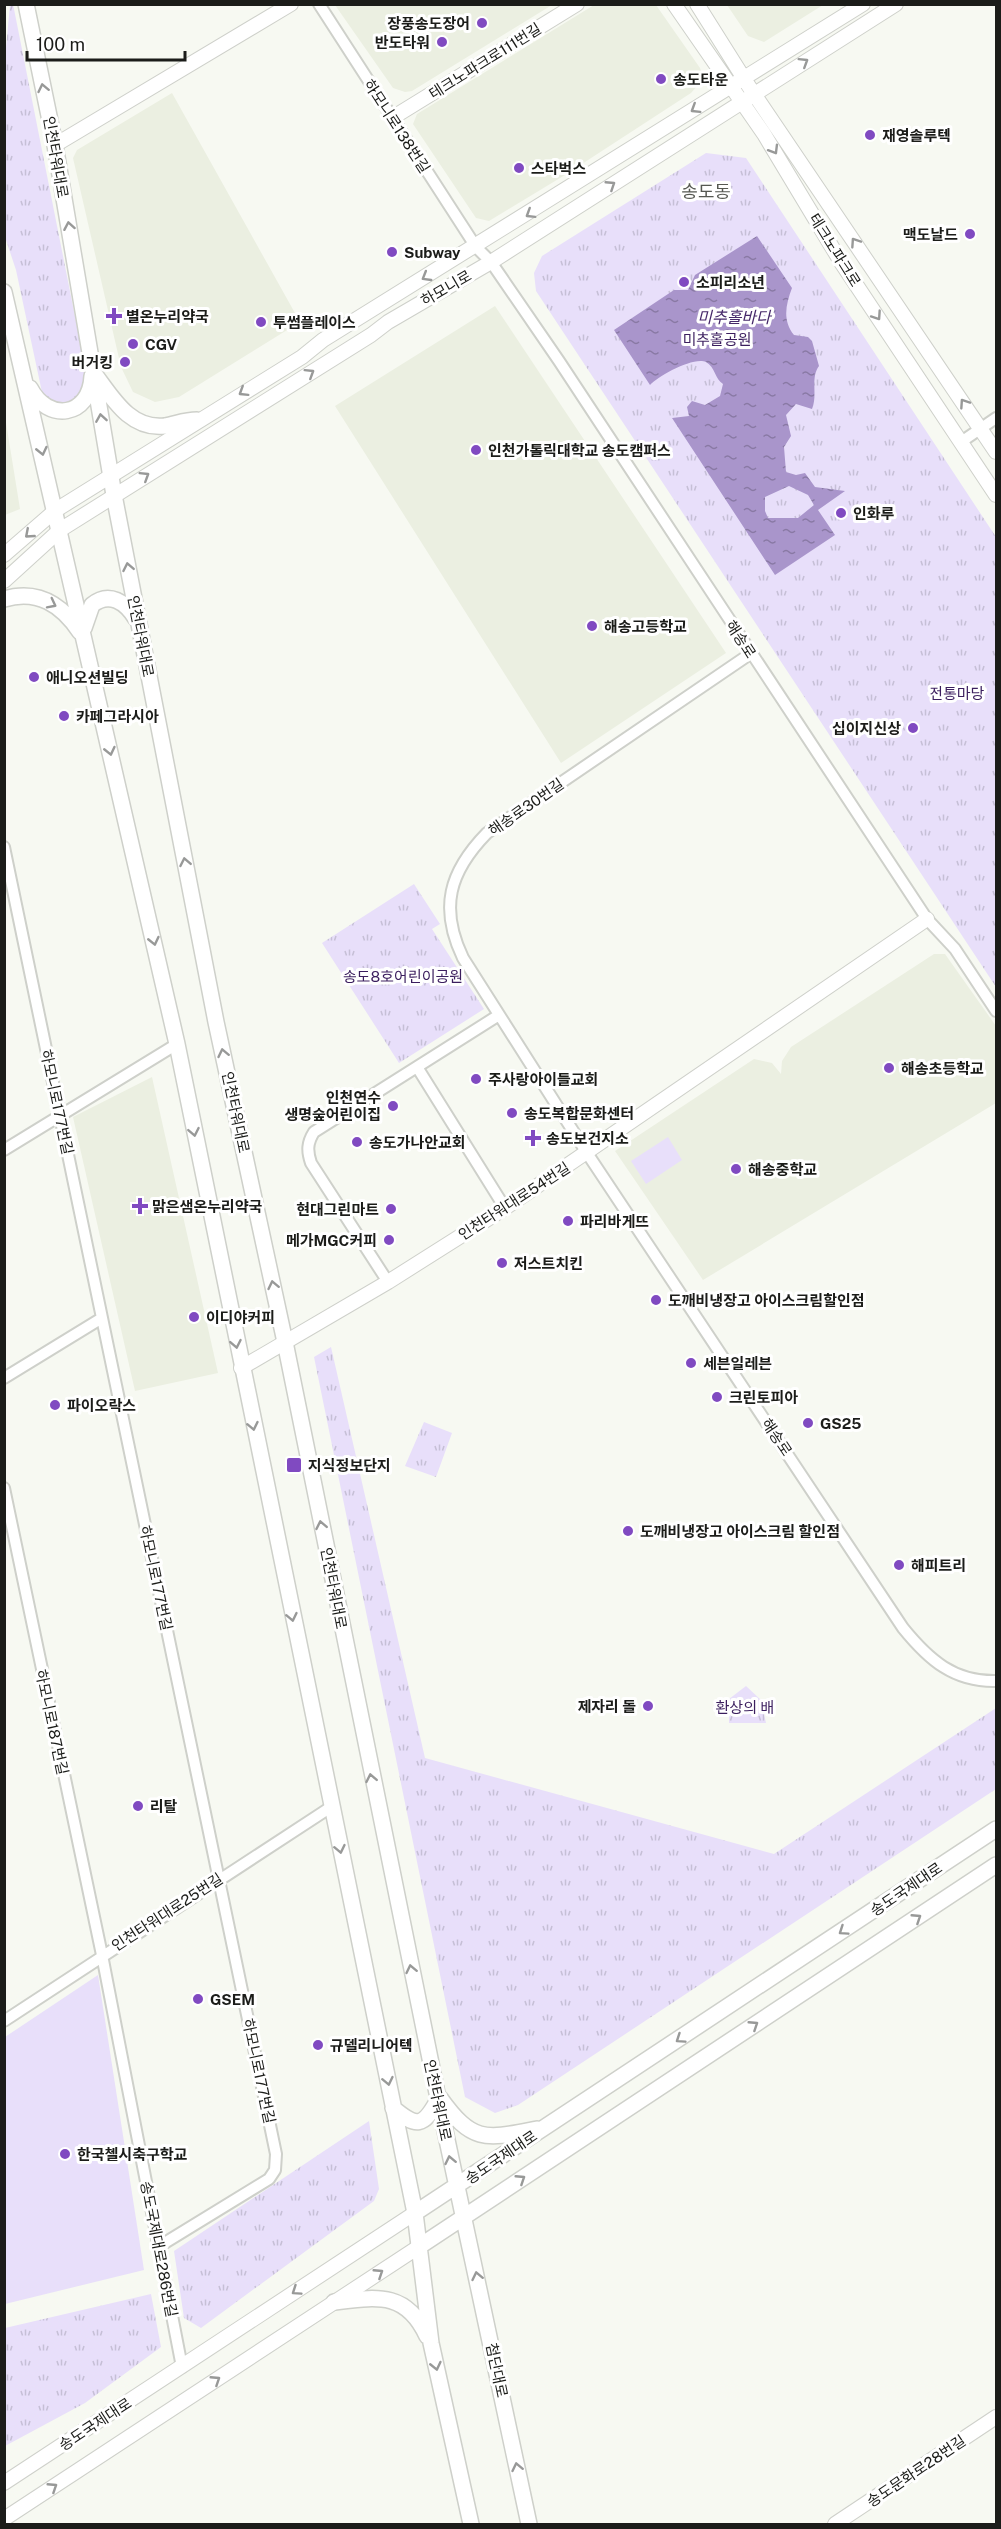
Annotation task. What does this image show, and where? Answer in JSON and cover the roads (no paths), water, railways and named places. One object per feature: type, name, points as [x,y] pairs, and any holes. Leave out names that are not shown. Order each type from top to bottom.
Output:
[{"type":"main road","name":"인천타워대로","points":[[26,4],[55,145],[114,495],[216,1022],[285,1342],[437,2097],[456,2187],[465,2216]]},
{"type":"main road","points":[[4,292],[56,510],[177,1044],[241,1368],[415,2213],[431,2343],[471,2524]]},
{"type":"main road","points":[[22,366],[30,388],[40,401],[57,410],[66,411],[81,405],[87,396],[93,369]]},
{"type":"main road","points":[[93,369],[122,412],[138,421],[164,426],[179,421],[197,420]]},
{"type":"main road","points":[[4,599],[33,596],[53,603],[67,613],[84,635]]},
{"type":"main road","points":[[84,635],[92,605],[106,599],[125,604],[139,624]]},
{"type":"main road","name":"송도국제대로","points":[[415,2213],[996,1829]]},
{"type":"main road","name":"송도국제대로","points":[[420,2246],[996,1865]]},
{"type":"main road","points":[[393,2108],[408,2121],[419,2123],[428,2118],[437,2097],[454,2117],[468,2129],[482,2136],[496,2137],[546,2127]]},
{"type":"main road","name":"첨단대로","points":[[465,2216],[529,2524]]},
{"type":"main road","points":[[334,2302],[374,2297],[394,2300],[409,2308],[420,2320],[431,2343]]},
{"type":"street","points":[[55,145],[291,4]]},
{"type":"street","name":"하모니로138번길","points":[[319,4],[476,247],[491,262]]},
{"type":"street","name":"테크노파크로111번길","points":[[392,118],[577,4]]},
{"type":"street","name":"테크노파크로","points":[[674,4],[764,134],[841,262],[996,495]]},
{"type":"street","name":"테크노파크로","points":[[697,4],[744,79],[996,452]]},
{"type":"street","name":"하모니로","points":[[4,555],[56,510],[863,4]]},
{"type":"street","name":"하모니로","points":[[4,581],[60,530],[114,495],[371,335],[387,322],[491,262],[896,4]]},
{"type":"street","name":"해송로","points":[[491,262],[927,919],[956,949],[996,1011]]},
{"type":"street","points":[[961,442],[996,418]]},
{"type":"street","name":"해송로30번길","points":[[587,1153],[463,958],[454,940],[450,920],[452,888],[465,856],[487,833],[750,654]]},
{"type":"street","name":"하모니로177번길","points":[[4,847],[276,2154],[275,2170],[269,2179],[158,2247]]},
{"type":"street","name":"인천타워대로54번길","points":[[241,1368],[388,1282],[505,1208],[927,919]]},
{"type":"street","points":[[388,1282],[311,1163],[307,1148],[314,1132],[500,1015]]},
{"type":"street","points":[[4,1150],[60,1113],[177,1044]]},
{"type":"street","points":[[417,1067],[505,1208]]},
{"type":"street","name":"해송로","points":[[587,1153],[903,1628],[927,1656],[945,1670],[975,1680],[996,1681]]},
{"type":"street","points":[[4,1378],[102,1318]]},
{"type":"street","name":"하모니로187번길","points":[[4,1488],[102,1955]]},
{"type":"street","name":"인천타워대로25번길","points":[[4,2021],[331,1807]]},
{"type":"street","name":"송도국제대로286번길","points":[[102,1955],[182,2367]]},
{"type":"street","name":"송도국제대로","points":[[4,2483],[415,2213]]},
{"type":"street","name":"송도국제대로","points":[[4,2519],[420,2246]]},
{"type":"street","name":"송도문화로28번길","points":[[835,2524],[996,2417]]},
{"type":"water","name":"미추홀바다","points":[[757,236],[792,288],[786,312],[790,329],[794,335],[808,337],[812,341],[819,366],[815,376],[812,409],[796,404],[786,415],[791,436],[784,447],[786,472],[796,475],[805,473],[815,487],[845,491],[818,510],[835,535],[775,575],[672,418],[689,416],[687,407],[692,401],[705,405],[720,396],[723,384],[709,364],[700,361],[685,364],[650,385],[614,330],[674,290],[688,290],[695,275]],"holes":[[[789,486],[808,495],[814,505],[798,518],[768,518],[765,511],[765,497]]]},
{"type":"place","name":"장풍송도장어","points":[[482,23]]},
{"type":"place","name":"반도타워","points":[[442,42]]},
{"type":"place","name":"송도타운","points":[[661,79]]},
{"type":"place","name":"재영솔루텍","points":[[870,135]]},
{"type":"place","name":"스타벅스","points":[[519,168]]},
{"type":"place","name":"맥도날드","points":[[970,234]]},
{"type":"place","name":"Subway","points":[[392,252]]},
{"type":"place","name":"소피리소년","points":[[684,282]]},
{"type":"place","name":"별온누리약국","points":[[114,316]]},
{"type":"place","name":"투썸플레이스","points":[[261,322]]},
{"type":"place","name":"CGV","points":[[133,344]]},
{"type":"place","name":"버거킹","points":[[125,362]]},
{"type":"place","name":"인천가톨릭대학교 송도캠퍼스","points":[[476,450]]},
{"type":"place","name":"인화루","points":[[841,513]]},
{"type":"place","name":"해송고등학교","points":[[592,626]]},
{"type":"place","name":"애니오션빌딩","points":[[34,677]]},
{"type":"place","name":"카페그라시아","points":[[64,716]]},
{"type":"place","name":"십이지신상","points":[[913,728]]},
{"type":"place","name":"해송초등학교","points":[[889,1068]]},
{"type":"place","name":"주사랑아이들교회","points":[[476,1079]]},
{"type":"place","name":"인천연수 생명숲어린이집","points":[[393,1106]]},
{"type":"place","name":"송도복합문화센터","points":[[512,1113]]},
{"type":"place","name":"송도보건지소","points":[[533,1138]]},
{"type":"place","name":"송도가나안교회","points":[[357,1142]]},
{"type":"place","name":"해송중학교","points":[[736,1169]]},
{"type":"place","name":"맑은샘온누리약국","points":[[140,1206]]},
{"type":"place","name":"현대그린마트","points":[[391,1209]]},
{"type":"place","name":"파리바게뜨","points":[[568,1221]]},
{"type":"place","name":"메가MGC커피","points":[[389,1240]]},
{"type":"place","name":"저스트치킨","points":[[502,1263]]},
{"type":"place","name":"도깨비냉장고 아이스크림할인점","points":[[656,1300]]},
{"type":"place","name":"이디야커피","points":[[194,1317]]},
{"type":"place","name":"세븐일레븐","points":[[691,1363]]},
{"type":"place","name":"크린토피아","points":[[717,1397]]},
{"type":"place","name":"파이오락스","points":[[55,1405]]},
{"type":"place","name":"GS25","points":[[808,1423]]},
{"type":"place","name":"지식정보단지","points":[[294,1465]]},
{"type":"place","name":"도깨비냉장고 아이스크림 할인점","points":[[628,1531]]},
{"type":"place","name":"해피트리","points":[[899,1565]]},
{"type":"place","name":"제자리 돌","points":[[648,1706]]},
{"type":"place","name":"리탈","points":[[138,1806]]},
{"type":"place","name":"GSEM","points":[[198,1999]]},
{"type":"place","name":"규델리니어텍","points":[[318,2045]]},
{"type":"place","name":"한국첼시축구학교","points":[[65,2154]]},
{"type":"district","name":"송도동","points":[[706,191]]},
{"type":"park label","name":"미추홀공원","points":[[717,339]]},
{"type":"park label","name":"전통마당","points":[[957,693]]},
{"type":"park label","name":"송도8호어린이공원","points":[[403,976]]},
{"type":"park label","name":"환상의 배","points":[[745,1707]]}]
